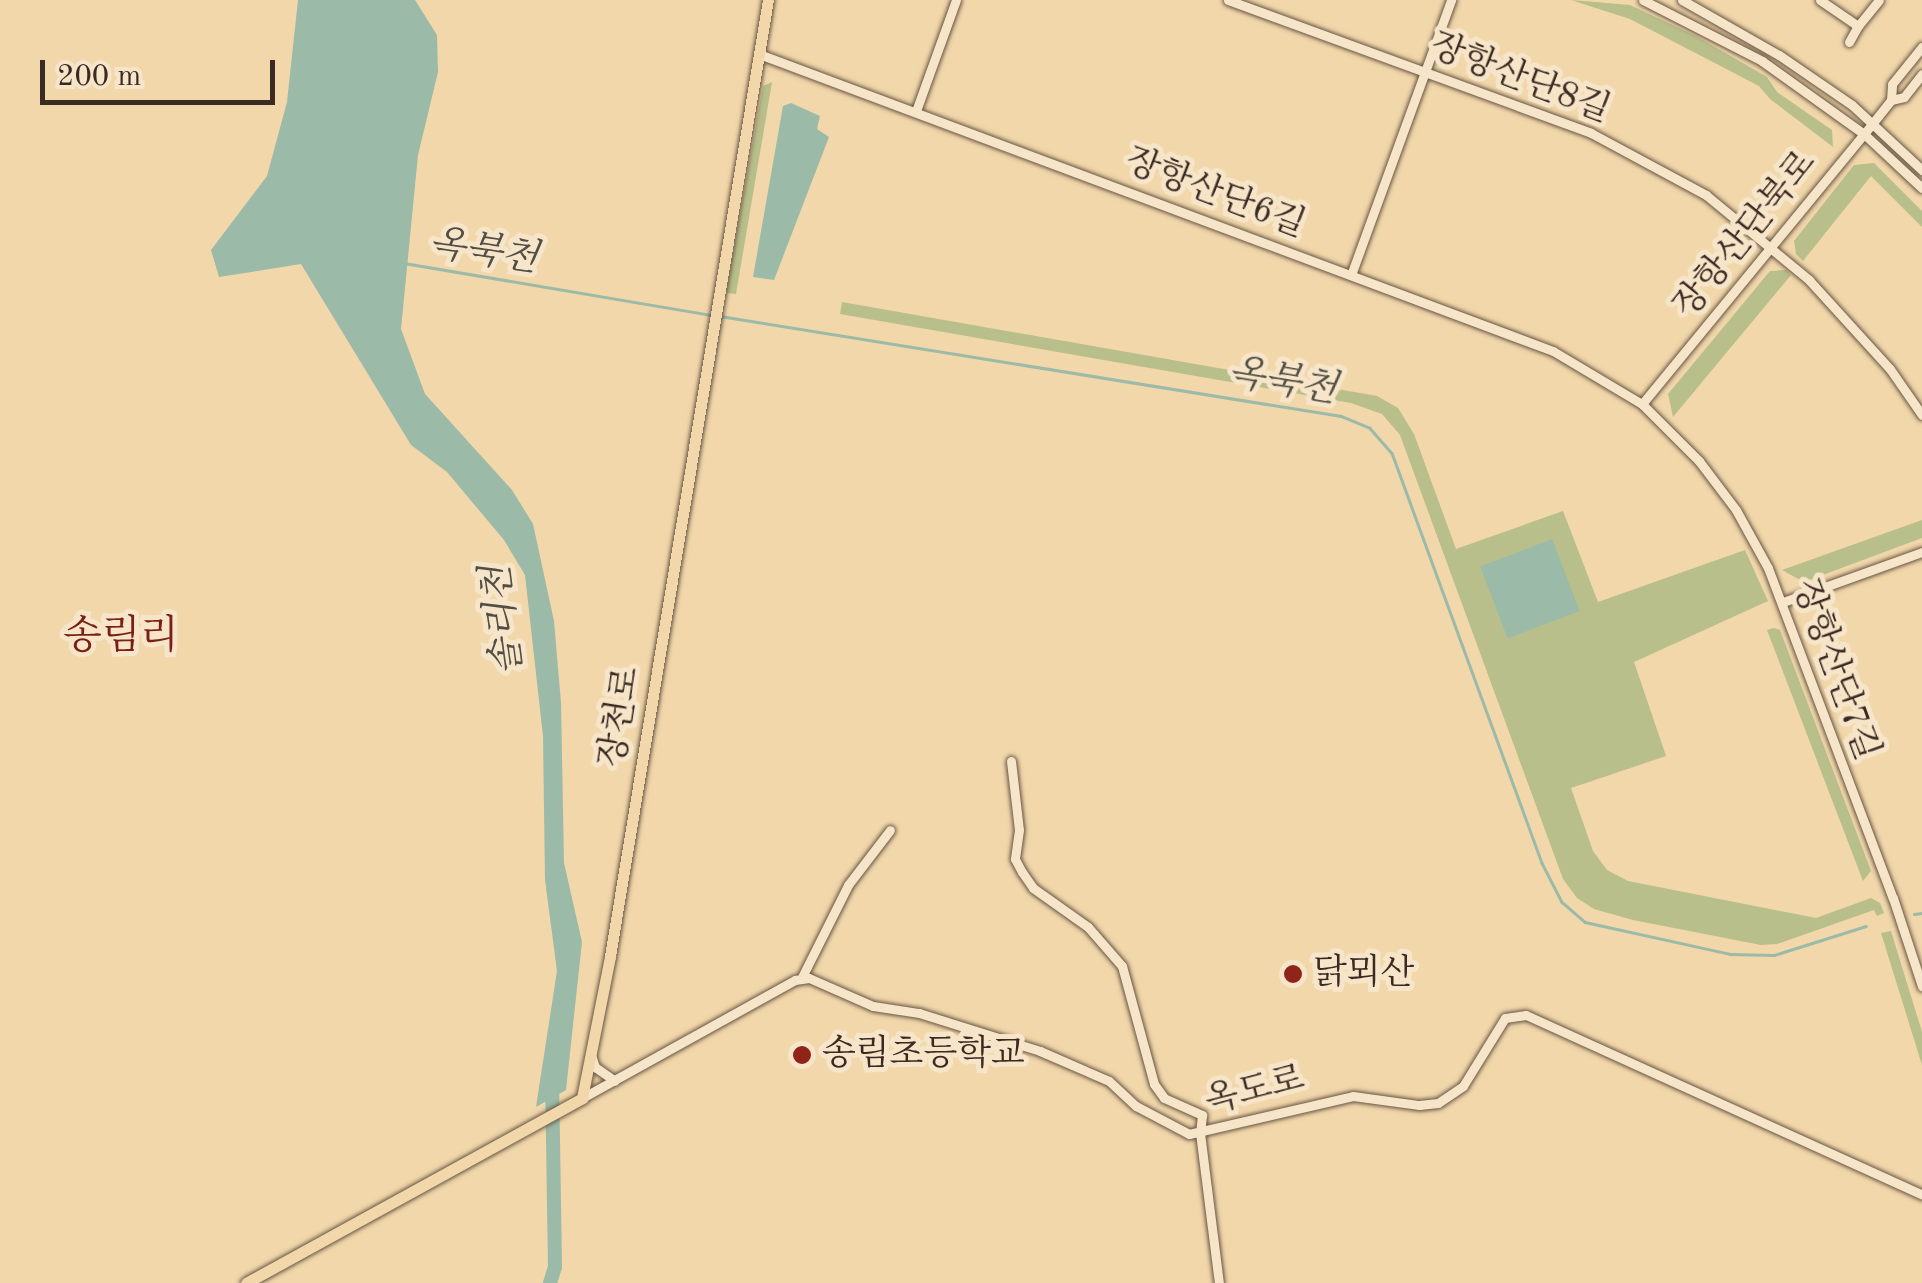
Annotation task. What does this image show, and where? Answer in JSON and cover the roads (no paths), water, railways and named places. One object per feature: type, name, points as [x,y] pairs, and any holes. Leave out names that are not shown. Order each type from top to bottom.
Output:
[{"type":"main road","points":[[759,54],[768,0]]},
{"type":"main road","name":"장천로","points":[[582,1098],[759,54]]},
{"type":"main road","points":[[246,1283],[582,1098]]},
{"type":"street","points":[[916,110],[956,0]]},
{"type":"street","name":"장항산단8길","points":[[1228,0],[1592,133],[1706,195],[1772,248],[1846,318],[1890,369],[1922,415]]},
{"type":"street","points":[[1352,275],[1451,0]]},
{"type":"street","points":[[1643,0],[1762,61],[1864,134],[1922,188]]},
{"type":"street","points":[[1682,0],[1779,54],[1872,122],[1922,170]]},
{"type":"street","points":[[1820,0],[1858,26]]},
{"type":"street","points":[[1849,42],[1880,0]]},
{"type":"street","name":"장항산단북로","points":[[1642,404],[1864,134],[1890,100],[1892,84],[1922,47]]},
{"type":"street","name":"장항산단6길","points":[[759,54],[1553,351],[1642,404]]},
{"type":"street","name":"장항산단북로","points":[[1890,100],[1904,97],[1922,74]]},
{"type":"street","name":"장항산단7길","points":[[1642,404],[1699,461],[1736,510],[1783,602],[1922,986]]},
{"type":"street","points":[[1783,602],[1922,552]]},
{"type":"street","points":[[1011,762],[1019,830],[1015,858],[1033,888],[1088,927],[1122,966],[1154,1084],[1164,1098],[1202,1115],[1200,1133],[1219,1283]]},
{"type":"street","points":[[582,1098],[800,979],[848,885],[890,830]]},
{"type":"street","name":"옥도로","points":[[800,979],[808,978],[874,1006],[919,1013],[1040,1051],[1109,1080],[1136,1106],[1188,1134],[1354,1096],[1419,1105],[1438,1103],[1462,1086],[1505,1018],[1526,1015],[1922,1196]]},
{"type":"street","points":[[591,1054],[596,1067],[615,1081]]},
{"type":"waterway","name":"옥북천","points":[[404,263],[712,315]]},
{"type":"waterway","name":"옥북천","points":[[720,316],[1341,416],[1370,428],[1392,453],[1542,863],[1562,902],[1585,922],[1730,954],[1774,955],[1866,926]]},
{"type":"waterway","points":[[1914,914],[1922,913]]},
{"type":"waterway","name":"솔리천","points":[[550,1283],[555,1267],[552,1080]]},
{"type":"place","name":"닭뫼산","points":[[1293,974]]},
{"type":"place","name":"송림초등학교","points":[[802,1055]]},
{"type":"district","name":"송림리","points":[[121,638]]}]
